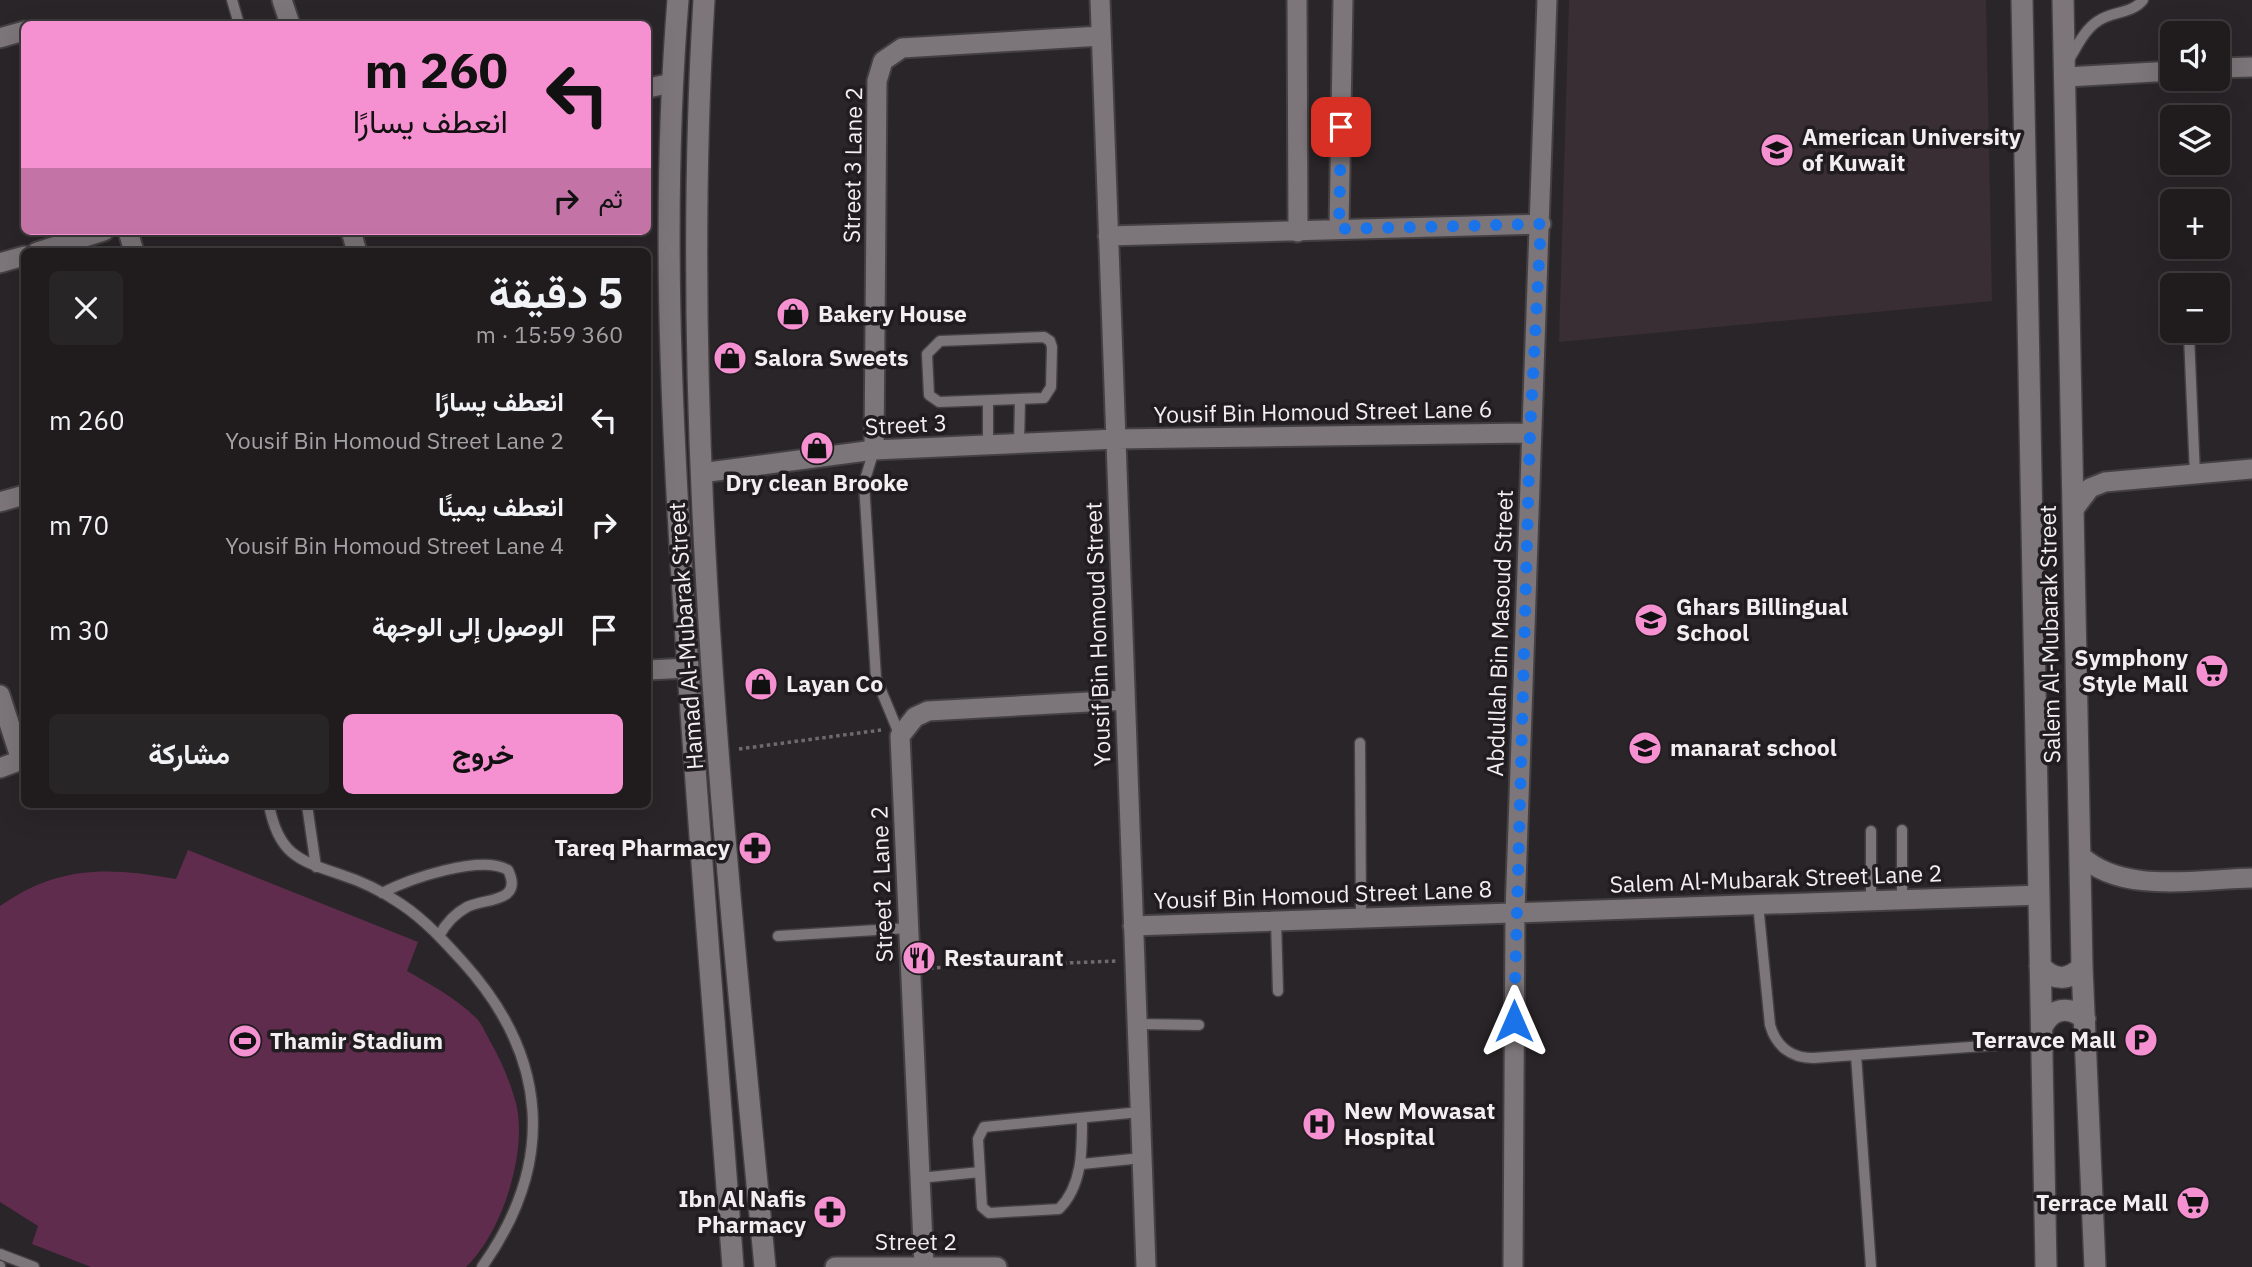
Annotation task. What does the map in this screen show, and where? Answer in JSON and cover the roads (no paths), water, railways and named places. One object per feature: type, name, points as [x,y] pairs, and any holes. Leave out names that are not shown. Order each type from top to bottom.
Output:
[{"type":"main road","name":"Hamad Al-Mubarak Street","points":[[678,0],[673,83],[668,288],[674,461],[733,1267]]},
{"type":"main road","name":"Hamad Al-Mubarak Street","points":[[704,0],[694,271],[701,473],[735,948],[765,1267]]},
{"type":"main road","name":"Salem Al-Mubarak Street","points":[[2022,0],[2046,1267]]},
{"type":"main road","name":"Salem Al-Mubarak Street","points":[[2063,0],[2082,967],[2095,1267]]},
{"type":"main road","points":[[2040,966],[2056,978],[2066,978],[2082,967]]},
{"type":"main road","points":[[2042,1034],[2046,1019],[2061,1010],[2070,1010],[2085,1019]]},
{"type":"street","points":[[282,0],[289,21]]},
{"type":"street","name":"Yousif Bin Homoud Street","points":[[1100,0],[1146,1267]]},
{"type":"street","points":[[1297,0],[1298,232]]},
{"type":"street","points":[[1339,229],[1343,0]]},
{"type":"street","name":"Abdullah Bin Masoud Street","points":[[1513,1267],[1515,912],[1547,0]]},
{"type":"street","points":[[0,38],[21,32]]},
{"type":"street","name":"Street 3 Lane 2","points":[[874,450],[877,81],[883,61],[902,48],[1101,36]]},
{"type":"street","points":[[2230,67],[2252,66]]},
{"type":"street","points":[[2066,71],[2160,71]]},
{"type":"street","points":[[651,87],[673,83]]},
{"type":"street","points":[[1108,236],[1541,224]]},
{"type":"street","points":[[50,248],[91,235]]},
{"type":"street","points":[[0,263],[21,257]]},
{"type":"street","name":"Yousif Bin Homoud Street Lane 6","points":[[1116,439],[1530,433]]},
{"type":"street","name":"Street 3","points":[[701,473],[874,450],[1116,439]]},
{"type":"street","points":[[2074,509],[2090,488],[2105,482],[2252,470]]},
{"type":"street","points":[[0,502],[21,496]]},
{"type":"street","points":[[651,670],[688,668]]},
{"type":"street","points":[[0,695],[21,753]]},
{"type":"street","points":[[898,732],[915,717],[928,711],[1125,700]]},
{"type":"street","name":"Street 2 Lane 2","points":[[898,732],[920,1178],[936,1266]]},
{"type":"street","points":[[0,768],[21,760]]},
{"type":"street","points":[[2080,855],[2100,872],[2125,880],[2252,878]]},
{"type":"street","name":"Salem Al-Mubarak Street Lane 2","points":[[1515,912],[2039,895]]},
{"type":"street","name":"Yousif Bin Homoud Street Lane 8","points":[[1133,926],[1515,912]]},
{"type":"street","name":"Street 2","points":[[835,1267],[997,1267]]},
{"type":"lane","points":[[232,0],[238,21]]},
{"type":"lane","points":[[2066,71],[2091,26],[2106,16],[2134,8],[2143,0]]},
{"type":"lane","points":[[1044,337],[1050,341],[1051,387],[1044,398],[1020,400],[932,400],[929,395],[928,354],[932,346],[940,341],[1044,337]]},
{"type":"lane","points":[[2189,343],[2195,475]]},
{"type":"lane","points":[[1019,443],[1020,400]]},
{"type":"lane","points":[[988,402],[989,446]]},
{"type":"lane","points":[[874,450],[864,482],[876,678],[898,732]]},
{"type":"lane","points":[[1360,743],[1361,918]]},
{"type":"lane","points":[[270,808],[273,824],[285,846],[316,867],[382,893],[439,936],[476,976],[515,1040],[528,1078],[534,1118],[531,1159],[522,1198],[504,1236],[482,1267]]},
{"type":"lane","points":[[307,808],[316,867]]},
{"type":"lane","points":[[1902,830],[1902,900]]},
{"type":"lane","points":[[1871,831],[1871,900]]},
{"type":"lane","points":[[382,893],[437,872],[491,865],[508,870],[512,879],[511,888],[505,896],[463,909],[453,916],[439,936]]},
{"type":"lane","points":[[1758,904],[1770,1025],[1776,1040],[1788,1052],[1804,1058],[1856,1055],[2042,1034]]},
{"type":"lane","points":[[1276,921],[1278,991]]},
{"type":"lane","points":[[778,936],[908,928]]},
{"type":"lane","points":[[1137,1024],[1199,1025]]},
{"type":"lane","points":[[1856,1055],[1871,1267]]},
{"type":"lane","points":[[1082,1118],[1082,1164],[1066,1201],[1059,1209],[997,1214],[989,1213],[982,1207],[978,1139],[984,1127],[1140,1112]]},
{"type":"lane","points":[[1082,1164],[1142,1158]]},
{"type":"lane","points":[[920,1178],[980,1172]]},
{"type":"lane","points":[[0,1254],[34,1267]]},
{"type":"place","name":"American University of Kuwait","points":[[1777,150]]},
{"type":"place","name":"Bakery House","points":[[793,314]]},
{"type":"place","name":"Salora Sweets","points":[[730,358]]},
{"type":"place","name":"Dry clean Brooke","points":[[817,448]]},
{"type":"place","name":"Ghars Billingual School","points":[[1651,620]]},
{"type":"place","name":"Symphony Style Mall","points":[[2212,671]]},
{"type":"place","name":"Layan Co","points":[[761,684]]},
{"type":"place","name":"manarat school","points":[[1645,748]]},
{"type":"place","name":"Tareq Pharmacy","points":[[755,848]]},
{"type":"place","name":"Restaurant","points":[[919,958]]},
{"type":"place","name":"Terravce Mall","points":[[2141,1040]]},
{"type":"place","name":"Thamir Stadium","points":[[245,1041]]},
{"type":"place","name":"New Mowasat Hospital","points":[[1319,1124]]},
{"type":"place","name":"Terrace Mall","points":[[2193,1203]]},
{"type":"place","name":"Ibn Al Nafis Pharmacy","points":[[830,1212]]}]
